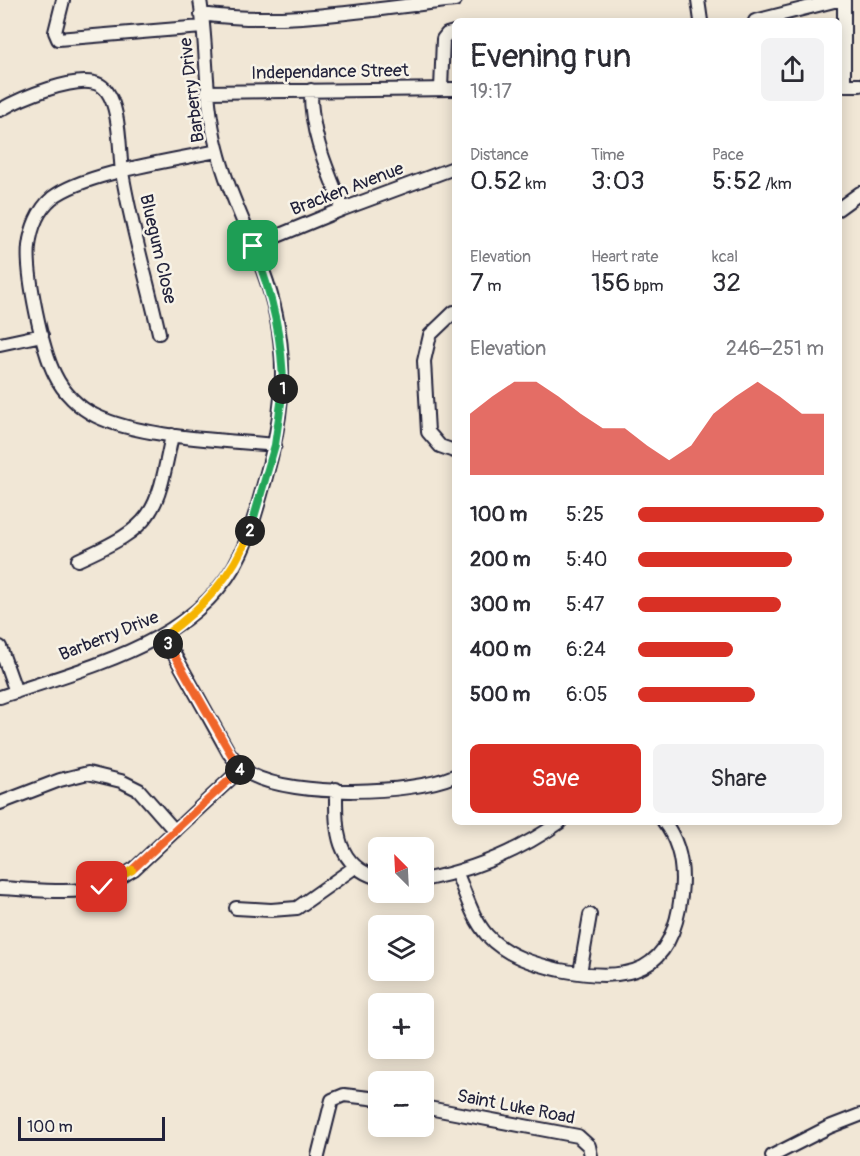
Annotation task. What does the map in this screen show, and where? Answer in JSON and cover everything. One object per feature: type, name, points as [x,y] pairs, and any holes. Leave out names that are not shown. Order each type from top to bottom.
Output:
[{"type":"street","points":[[63,0],[55,32],[58,39],[202,27]]},
{"type":"street","name":"Barberry Drive","points":[[0,697],[164,636],[204,604],[233,567],[250,531],[275,445],[282,405],[282,349],[276,312],[217,151],[207,92],[200,0]]},
{"type":"street","points":[[201,14],[228,18],[325,16],[455,0]]},
{"type":"street","points":[[698,0],[701,18]]},
{"type":"street","points":[[767,18],[838,0]]},
{"type":"street","points":[[842,57],[844,0]]},
{"type":"street","points":[[441,89],[443,39],[452,33]]},
{"type":"street","name":"Bluegum Close","points":[[0,110],[42,90],[72,85],[101,86],[112,100],[122,173],[159,333]]},
{"type":"street","points":[[842,85],[860,85]]},
{"type":"street","name":"Independance Street","points":[[207,92],[452,89]]},
{"type":"street","points":[[311,90],[310,112],[314,133],[343,209]]},
{"type":"street","points":[[217,151],[83,181],[65,189],[46,205],[33,227],[29,247],[29,267],[42,335],[54,373],[68,394],[84,409],[118,424],[172,435],[275,445]]},
{"type":"street","name":"Bracken Avenue","points":[[253,246],[343,209],[452,169]]},
{"type":"street","points":[[842,207],[860,194]]},
{"type":"street","points":[[452,314],[430,335],[424,360],[428,432],[440,446],[452,450]]},
{"type":"street","points":[[0,344],[42,335]]},
{"type":"street","points":[[78,560],[121,540],[145,521],[161,488],[172,435]]},
{"type":"street","points":[[164,636],[229,753],[241,769],[279,785],[336,789],[392,790],[423,786],[452,777]]},
{"type":"street","points":[[0,647],[16,692]]},
{"type":"street","points":[[0,888],[74,891],[102,887],[134,869],[241,769]]},
{"type":"street","points":[[0,804],[60,780],[88,773],[121,781],[139,790],[175,831]]},
{"type":"street","points":[[336,789],[339,842],[355,867],[368,873]]},
{"type":"street","points":[[434,878],[457,874],[486,864],[532,842],[556,825]]},
{"type":"street","points":[[457,874],[477,920],[501,947],[531,964],[599,976],[625,975],[637,970],[657,956],[669,941],[679,913],[683,878],[679,850],[666,825]]},
{"type":"street","points":[[236,908],[271,910],[297,908],[355,867]]},
{"type":"street","points":[[580,973],[590,915]]},
{"type":"street","points":[[318,1156],[332,1100],[344,1095],[368,1098]]},
{"type":"street","name":"Saint Luke Road","points":[[434,1109],[578,1136],[589,1146],[591,1156]]},
{"type":"street","points":[[772,1156],[829,1127],[860,1115]]},
{"type":"route","points":[[102,887],[134,869],[241,769],[229,753],[164,636],[204,604],[220,587],[241,554],[275,445],[282,405],[282,349],[276,312],[253,246]]}]
